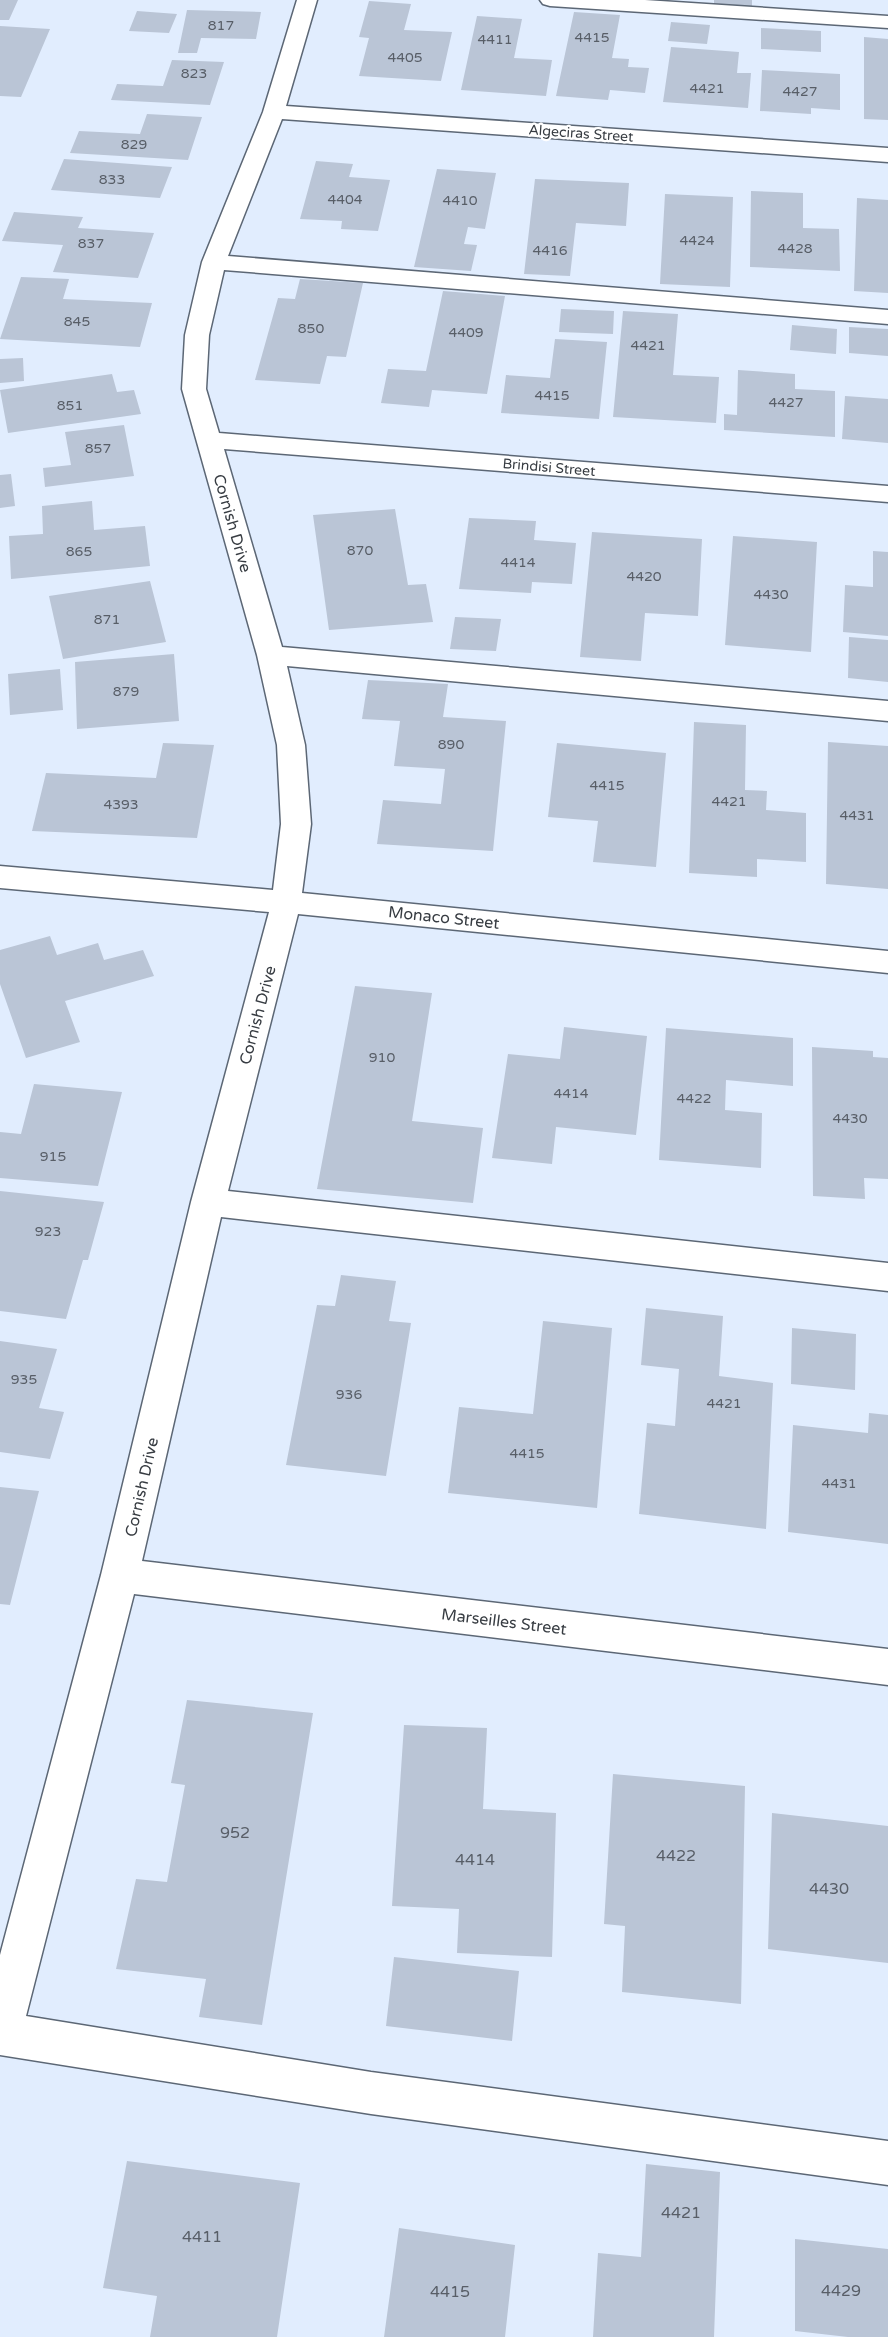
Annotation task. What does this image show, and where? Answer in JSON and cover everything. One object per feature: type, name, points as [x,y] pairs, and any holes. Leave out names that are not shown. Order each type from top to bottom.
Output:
[{"type":"street","name":"Cornish Drive","points":[[0,2033],[120,1575],[208,1202],[286,903],[296,824],[292,756],[271,655],[194,389],[197,335],[214,261],[273,112],[307,0]]},
{"type":"street","points":[[550,0],[888,22]]},
{"type":"street","name":"Algeciras Street","points":[[273,112],[888,155]]},
{"type":"street","points":[[214,261],[888,317]]},
{"type":"street","name":"Brindisi Street","points":[[209,440],[888,494]]},
{"type":"street","points":[[271,655],[888,711]]},
{"type":"street","name":"Monaco Street","points":[[0,877],[888,962]]},
{"type":"street","points":[[208,1202],[888,1277]]},
{"type":"street","name":"Marseilles Street","points":[[120,1575],[888,1667]]},
{"type":"street","points":[[0,2033],[371,2093],[888,2163]]},
{"type":"building","points":[[0,0],[18,0],[9,20],[0,20]]},
{"type":"building","points":[[714,0],[752,0],[752,8],[714,6]]},
{"type":"building","points":[[369,1],[411,4],[404,30],[452,32],[441,81],[359,76],[369,38],[359,37]]},
{"type":"building","points":[[187,10],[261,12],[256,39],[201,38],[197,53],[178,53]]},
{"type":"building","points":[[137,11],[177,14],[169,33],[129,31]]},
{"type":"building","points":[[574,12],[620,15],[612,58],[629,59],[628,67],[649,68],[645,93],[610,90],[608,100],[556,96]]},
{"type":"building","points":[[477,16],[522,19],[514,58],[552,60],[546,96],[461,90]]},
{"type":"building","points":[[671,22],[710,25],[707,44],[668,41]]},
{"type":"building","points":[[0,26],[50,29],[21,97],[0,96]]},
{"type":"building","points":[[761,28],[821,31],[821,52],[761,49]]},
{"type":"building","points":[[864,37],[888,39],[888,120],[864,119]]},
{"type":"building","points":[[671,47],[739,52],[737,73],[751,73],[748,108],[663,102]]},
{"type":"building","points":[[172,60],[224,62],[210,105],[111,100],[117,84],[163,86]]},
{"type":"building","points":[[762,70],[840,74],[840,110],[811,108],[811,114],[760,111]]},
{"type":"building","points":[[147,114],[202,117],[188,160],[70,153],[79,131],[140,134]]},
{"type":"building","points":[[64,159],[172,167],[160,198],[51,190]]},
{"type":"building","points":[[316,161],[353,164],[349,177],[390,180],[378,231],[341,229],[342,221],[300,219]]},
{"type":"building","points":[[437,169],[496,173],[485,229],[468,227],[464,244],[477,245],[471,271],[414,267]]},
{"type":"building","points":[[535,179],[629,183],[626,226],[576,223],[570,276],[524,274]]},
{"type":"building","points":[[751,191],[803,193],[803,228],[839,229],[840,271],[750,267]]},
{"type":"building","points":[[665,194],[733,197],[730,287],[660,284]]},
{"type":"building","points":[[857,198],[888,200],[888,293],[854,291]]},
{"type":"building","points":[[14,212],[83,217],[78,228],[154,233],[138,278],[53,272],[63,245],[2,241]]},
{"type":"building","points":[[21,277],[69,279],[63,299],[152,303],[140,347],[0,339]]},
{"type":"building","points":[[300,279],[363,283],[346,357],[327,356],[320,384],[255,380],[278,298],[295,299]]},
{"type":"building","points":[[443,291],[505,296],[487,394],[432,390],[429,407],[381,403],[388,369],[426,371]]},
{"type":"building","points":[[561,309],[614,311],[613,334],[559,332]]},
{"type":"building","points":[[623,311],[678,314],[673,375],[719,377],[716,423],[613,417]]},
{"type":"building","points":[[792,325],[837,329],[836,354],[790,350]]},
{"type":"building","points":[[849,327],[888,329],[888,356],[849,353]]},
{"type":"building","points":[[555,339],[607,342],[599,419],[501,413],[506,375],[550,378]]},
{"type":"building","points":[[23,358],[24,381],[0,383],[0,359]]},
{"type":"building","points":[[738,370],[795,374],[795,389],[835,391],[835,437],[724,430],[724,414],[737,415]]},
{"type":"building","points":[[112,374],[117,392],[134,390],[141,414],[8,433],[0,390]]},
{"type":"building","points":[[845,396],[888,399],[888,443],[842,439]]},
{"type":"building","points":[[124,425],[134,476],[45,487],[43,468],[71,465],[65,432]]},
{"type":"building","points":[[11,474],[15,506],[0,508],[0,475]]},
{"type":"building","points":[[92,501],[94,530],[145,526],[150,566],[11,579],[9,536],[43,534],[42,506]]},
{"type":"building","points":[[395,509],[408,585],[426,584],[433,622],[329,630],[313,515]]},
{"type":"building","points":[[469,518],[536,521],[534,540],[576,543],[572,584],[532,582],[531,593],[459,589]]},
{"type":"building","points":[[592,532],[702,539],[698,616],[645,613],[641,661],[580,657]]},
{"type":"building","points":[[733,536],[817,542],[811,652],[725,645]]},
{"type":"building","points":[[873,551],[888,552],[888,636],[843,632],[845,585],[873,587]]},
{"type":"building","points":[[150,581],[166,642],[63,659],[49,596]]},
{"type":"building","points":[[455,617],[501,619],[496,651],[450,649]]},
{"type":"building","points":[[849,637],[888,640],[888,682],[848,678]]},
{"type":"building","points":[[174,654],[179,721],[77,729],[75,662]]},
{"type":"building","points":[[60,669],[63,710],[10,715],[8,674]]},
{"type":"building","points":[[368,680],[448,684],[443,717],[506,721],[493,851],[377,844],[383,800],[441,804],[445,769],[394,766],[400,721],[362,719]]},
{"type":"building","points":[[694,722],[746,725],[745,790],[767,791],[766,810],[806,813],[806,862],[757,859],[757,877],[689,873]]},
{"type":"building","points":[[828,742],[888,746],[888,889],[826,884]]},
{"type":"building","points":[[163,743],[214,745],[197,838],[32,831],[46,773],[156,778]]},
{"type":"building","points":[[557,743],[666,753],[656,867],[593,862],[598,821],[548,817]]},
{"type":"building","points":[[50,936],[57,955],[98,943],[104,960],[143,950],[154,976],[65,1001],[80,1042],[26,1058],[0,984],[0,950]]},
{"type":"building","points":[[355,986],[432,993],[412,1121],[483,1128],[473,1203],[317,1189]]},
{"type":"building","points":[[564,1027],[647,1036],[636,1135],[556,1127],[552,1164],[492,1158],[508,1054],[560,1059]]},
{"type":"building","points":[[666,1028],[793,1038],[793,1086],[726,1080],[725,1110],[762,1113],[761,1168],[659,1160]]},
{"type":"building","points":[[812,1047],[873,1051],[873,1057],[888,1058],[888,1179],[864,1178],[865,1199],[813,1196]]},
{"type":"building","points":[[34,1084],[122,1092],[98,1186],[0,1178],[0,1132],[21,1134]]},
{"type":"building","points":[[0,1191],[104,1202],[88,1260],[83,1260],[66,1319],[0,1311]]},
{"type":"building","points":[[341,1275],[396,1281],[389,1321],[411,1323],[386,1476],[286,1465],[317,1305],[335,1306]]},
{"type":"building","points":[[646,1308],[723,1316],[719,1376],[773,1383],[766,1529],[639,1514],[647,1423],[675,1426],[679,1369],[641,1365]]},
{"type":"building","points":[[543,1321],[612,1328],[597,1508],[448,1493],[459,1407],[533,1414]]},
{"type":"building","points":[[792,1328],[856,1334],[855,1390],[791,1384]]},
{"type":"building","points":[[0,1341],[57,1349],[39,1408],[64,1412],[50,1459],[0,1452]]},
{"type":"building","points":[[869,1413],[888,1415],[888,1544],[788,1532],[793,1425],[868,1433]]},
{"type":"building","points":[[0,1487],[39,1491],[10,1605],[0,1604]]},
{"type":"building","points":[[187,1700],[313,1713],[262,2025],[199,2017],[206,1979],[116,1969],[136,1879],[167,1882],[185,1785],[171,1783]]},
{"type":"building","points":[[404,1725],[487,1728],[483,1809],[556,1813],[552,1957],[457,1953],[459,1909],[392,1906]]},
{"type":"building","points":[[613,1774],[745,1786],[741,2004],[622,1992],[625,1926],[604,1924]]},
{"type":"building","points":[[772,1813],[888,1826],[888,1963],[768,1949]]},
{"type":"building","points":[[394,1957],[519,1971],[512,2041],[386,2026]]},
{"type":"building","points":[[127,2161],[300,2183],[277,2337],[150,2337],[157,2296],[103,2288]]},
{"type":"building","points":[[646,2164],[720,2172],[714,2337],[593,2337],[598,2253],[641,2257]]},
{"type":"building","points":[[399,2228],[515,2245],[505,2337],[384,2337]]},
{"type":"building","points":[[795,2239],[888,2249],[888,2337],[848,2337],[795,2331]]}]
